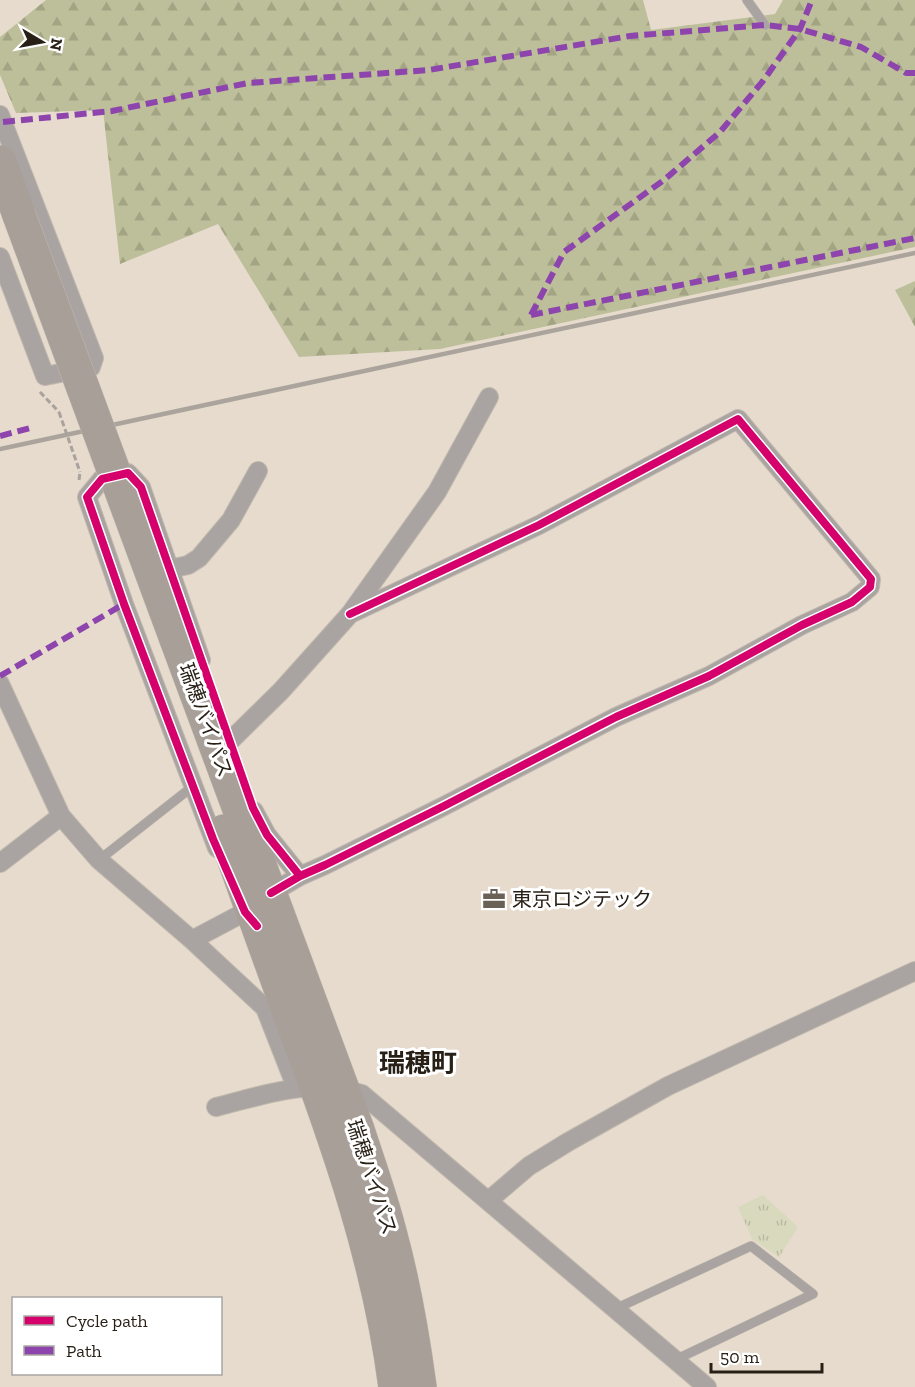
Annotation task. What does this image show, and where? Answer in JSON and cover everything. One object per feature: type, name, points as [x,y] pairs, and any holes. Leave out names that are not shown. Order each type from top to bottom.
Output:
[{"type":"highway","name":"瑞穂バイパス","points":[[0,162],[7,217],[167,641],[330,1123],[368,1248],[381,1302],[395,1387]]},
{"type":"highway","name":"瑞穂バイパス","points":[[318,1087],[358,1130],[390,1231],[410,1320],[420,1387]]},
{"type":"street","points":[[0,115],[94,357],[91,367],[45,376],[0,257]]},
{"type":"street","points":[[229,742],[281,691],[350,614],[437,492],[489,397]]},
{"type":"street","points":[[192,940],[258,910],[300,876],[414,821],[616,717],[709,676],[802,625],[852,602],[870,587],[871,579],[738,419],[538,525],[350,614]]},
{"type":"street","points":[[170,569],[199,558],[231,520],[258,471]]},
{"type":"street","points":[[258,910],[213,839],[124,604],[87,497],[102,479],[128,473],[141,487],[253,808],[264,829],[300,876]]},
{"type":"street","points":[[0,684],[61,816],[99,860],[192,940],[265,1008],[318,1087]]},
{"type":"street","points":[[0,863],[61,816]]},
{"type":"street","points":[[488,1201],[530,1166],[668,1086],[915,971]]},
{"type":"street","points":[[216,1107],[318,1087],[362,1094],[708,1387]]},
{"type":"lane","points":[[747,0],[765,25]]},
{"type":"lane","points":[[99,860],[192,787]]},
{"type":"lane","points":[[615,1309],[751,1246],[813,1294],[675,1359]]},
{"type":"path","points":[[59,412],[80,472]]},
{"type":"green space","points":[[46,0],[643,0],[651,30],[775,14],[783,0],[915,0],[915,247],[440,349],[299,357],[218,224],[120,264],[103,110],[16,113],[0,75],[0,37]]},
{"type":"green space","points":[[915,281],[915,327],[895,290]]},
{"type":"green space","points":[[763,1195],[798,1227],[779,1257],[752,1239],[738,1207]]},
{"type":"railway","points":[[0,449],[915,253]]},
{"type":"marked path","points":[[531,315],[564,252],[664,180],[720,132],[763,81],[800,29],[812,0]]},
{"type":"marked path","points":[[3,122],[112,111],[248,83],[429,70],[630,36],[765,25],[800,29],[861,47],[906,73],[915,73]]},
{"type":"marked path","points":[[531,315],[915,238]]},
{"type":"marked path","points":[[0,436],[34,427]]},
{"type":"marked path","points":[[0,676],[124,604]]},
{"type":"cycle path","points":[[271,893],[300,876],[444,806],[616,717],[709,676],[802,625],[852,602],[870,587],[871,579],[738,419],[539,525],[350,614]]},
{"type":"cycle path","points":[[257,926],[245,912],[213,839],[124,604],[87,497],[102,479],[128,473],[141,487],[253,808],[267,835],[300,876]]},
{"type":"place","name":"東京ロジテック","points":[[494,899]]},
{"type":"district","name":"瑞穂町","points":[[418,1063]]}]
